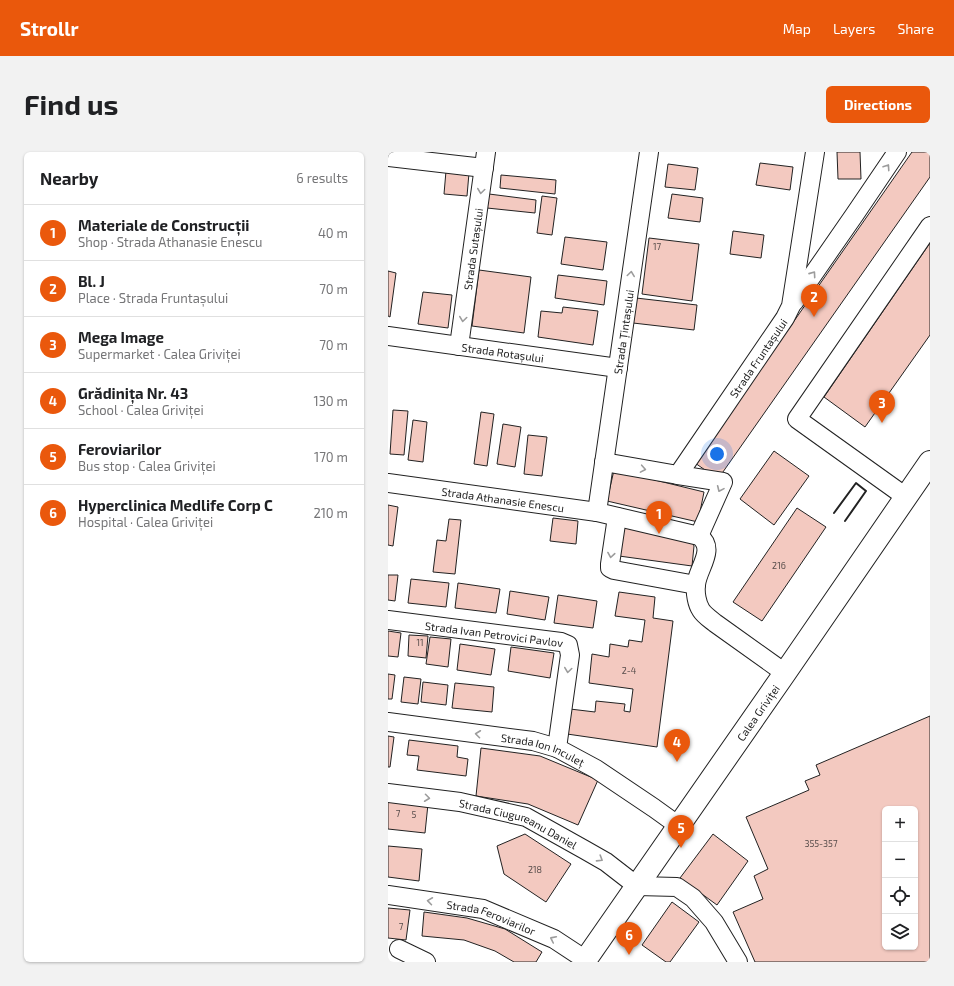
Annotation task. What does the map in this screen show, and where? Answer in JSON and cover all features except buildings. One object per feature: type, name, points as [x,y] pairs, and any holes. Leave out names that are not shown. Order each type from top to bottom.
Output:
[{"type":"main road","name":"Calea Griviței","points":[[585,961],[930,462]]},
{"type":"street","name":"Strada Țintașului","points":[[597,512],[649,152]]},
{"type":"street","name":"Strada Fruntașului","points":[[678,475],[785,318],[791,306],[815,152]]},
{"type":"street","points":[[791,306],[897,152]]},
{"type":"street","points":[[388,157],[485,160]]},
{"type":"street","name":"Strada Sutașului","points":[[459,346],[485,160]]},
{"type":"street","points":[[906,497],[797,418],[930,226]]},
{"type":"street","name":"Strada Rotașului","points":[[388,336],[618,368]]},
{"type":"street","points":[[604,462],[723,482],[699,536],[704,539],[707,550],[696,585],[698,603],[706,617],[785,673]]},
{"type":"street","name":"Strada Athanasie Enescu","points":[[388,483],[597,512],[699,536]]},
{"type":"street","points":[[618,517],[610,568],[696,585]]},
{"type":"street","name":"Strada Ivan Petrovici Pavlov","points":[[388,620],[560,642],[568,646],[570,655],[557,748]]},
{"type":"street","name":"Strada Ion Inculeț","points":[[388,722],[533,741],[557,748],[596,769],[679,826]]},
{"type":"street","name":"Strada Ciugureanu Daniel","points":[[388,793],[460,802],[526,817],[601,859],[637,886]]},
{"type":"street","points":[[637,886],[677,887],[693,898],[714,922],[738,962]]},
{"type":"street","name":"Strada Feroviarilor","points":[[388,895],[483,909],[554,939],[585,961]]},
{"type":"street","points":[[399,949],[426,962]]},
{"type":"wall","points":[[834,513],[856,483],[866,491],[845,521]]},
{"type":"place","name":"Bl. J","points":[[814,317]]},
{"type":"place","name":"Mega Image","points":[[882,423]]},
{"type":"place","name":"Materiale de Construcții","points":[[659,534]]},
{"type":"place","name":"Grădinița Nr. 43","points":[[677,762]]},
{"type":"place","name":"Feroviarilor","points":[[681,848]]},
{"type":"place","name":"Hyperclinica Medlife Corp C","points":[[629,955]]}]
